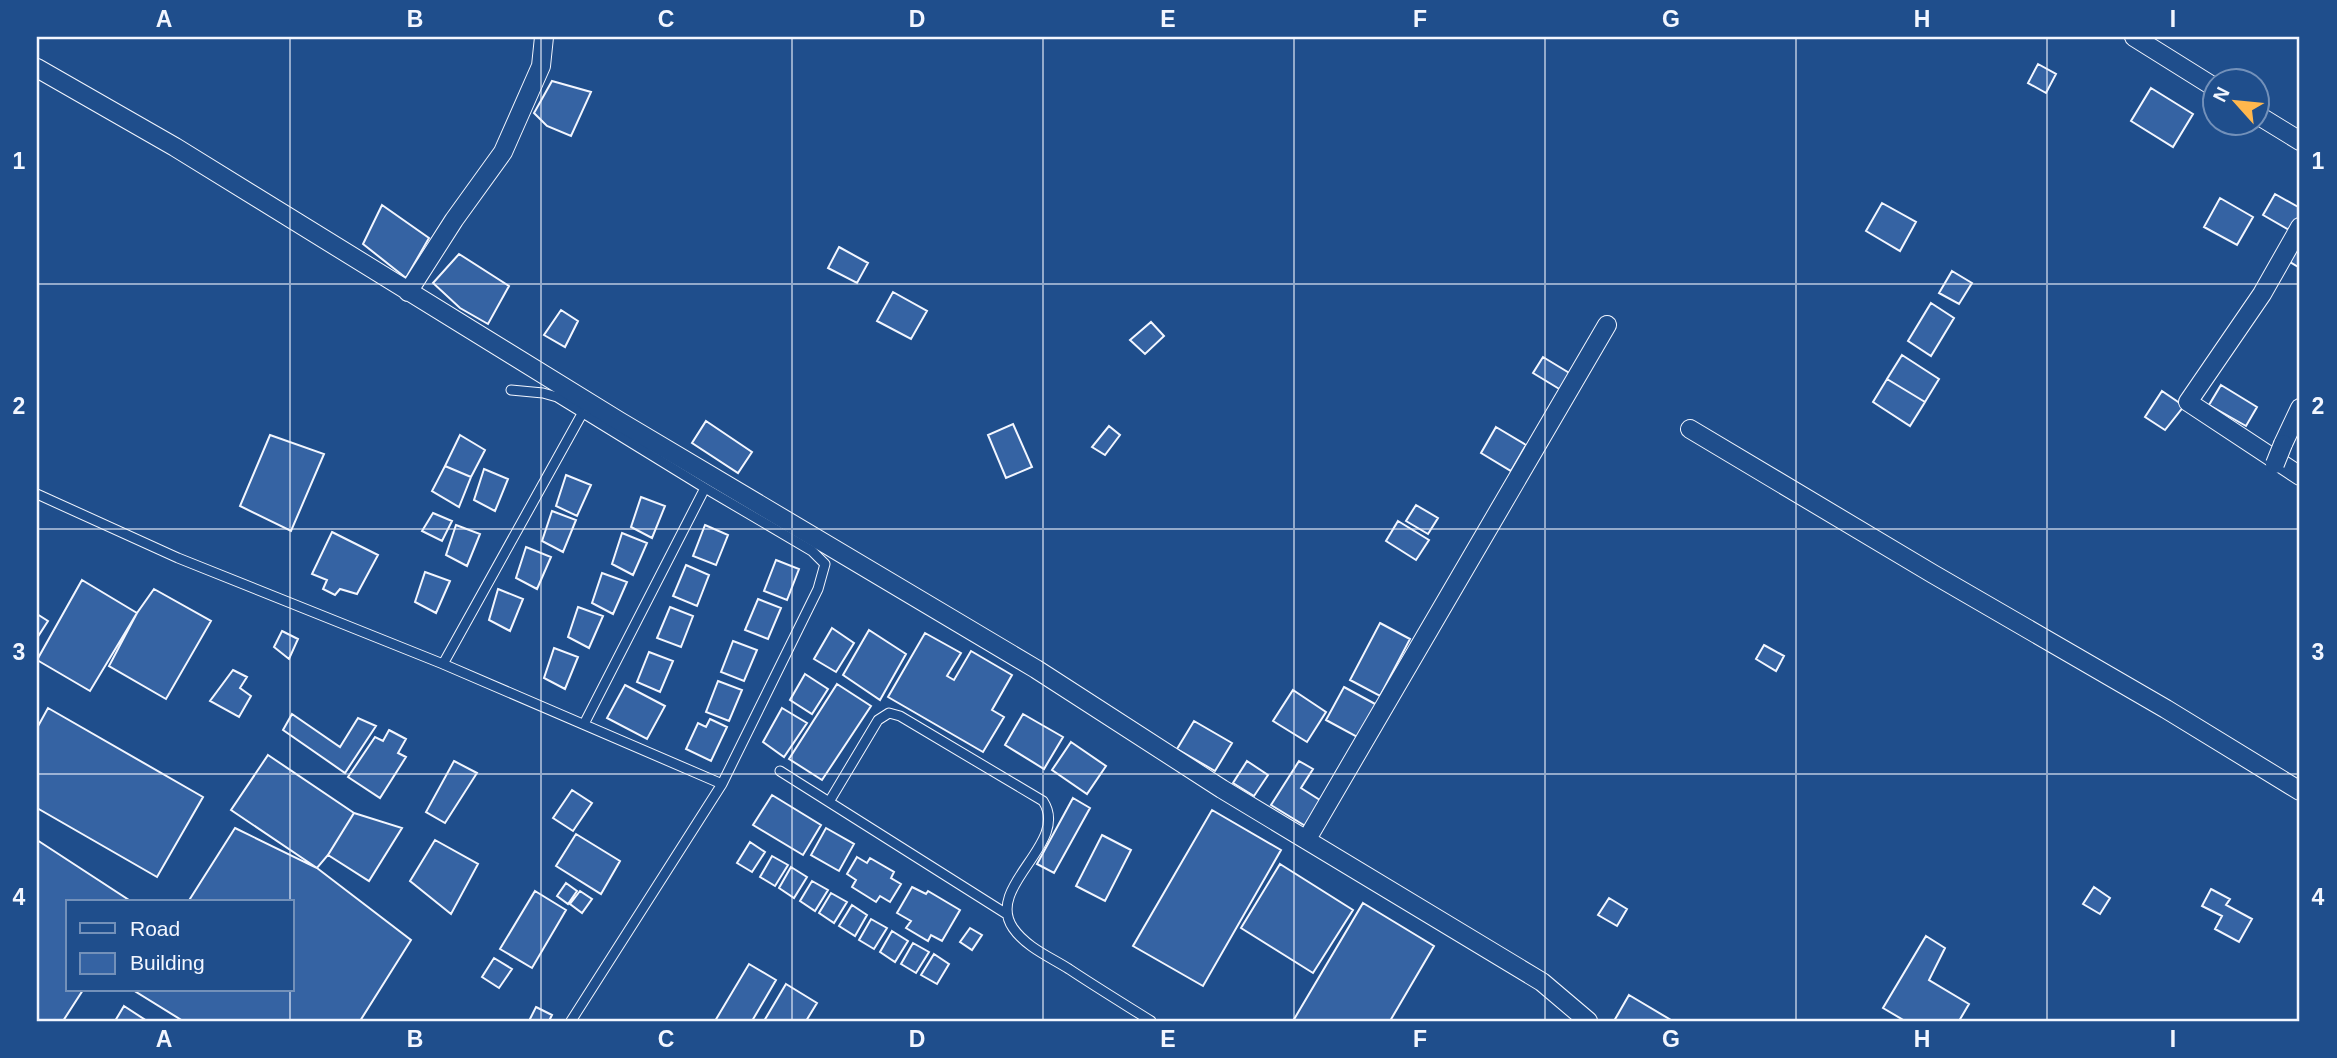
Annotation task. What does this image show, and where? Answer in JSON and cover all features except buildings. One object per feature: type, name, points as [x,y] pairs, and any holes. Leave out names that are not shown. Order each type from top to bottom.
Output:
[{"type":"street","points":[[408,292],[454,220],[503,152],[541,66],[544,37]]},
{"type":"street","points":[[2135,37],[2200,78]]},
{"type":"street","points":[[37,68],[175,147],[630,428],[1036,669],[1222,789],[1542,982],[1588,1021]]},
{"type":"street","points":[[2270,123],[2300,141]]},
{"type":"street","points":[[2300,227],[2262,293],[2188,402],[2300,476]]},
{"type":"street","points":[[1307,839],[1607,325]]},
{"type":"street","points":[[2274,464],[2300,408]]},
{"type":"street","points":[[1690,429],[2166,709],[2300,791]]},
{"type":"lane","points":[[511,390],[557,397],[812,551],[825,564],[818,589],[722,784],[571,1021]]},
{"type":"lane","points":[[443,664],[583,412]]},
{"type":"lane","points":[[583,724],[705,488]]},
{"type":"lane","points":[[37,494],[178,558],[443,664],[722,784]]},
{"type":"lane","points":[[829,802],[878,720],[889,713],[900,716],[1023,789],[1043,802],[1047,808],[1049,824],[1009,897],[1005,913]]},
{"type":"lane","points":[[780,771],[1005,913],[1013,929],[1026,942],[1151,1021]]}]
